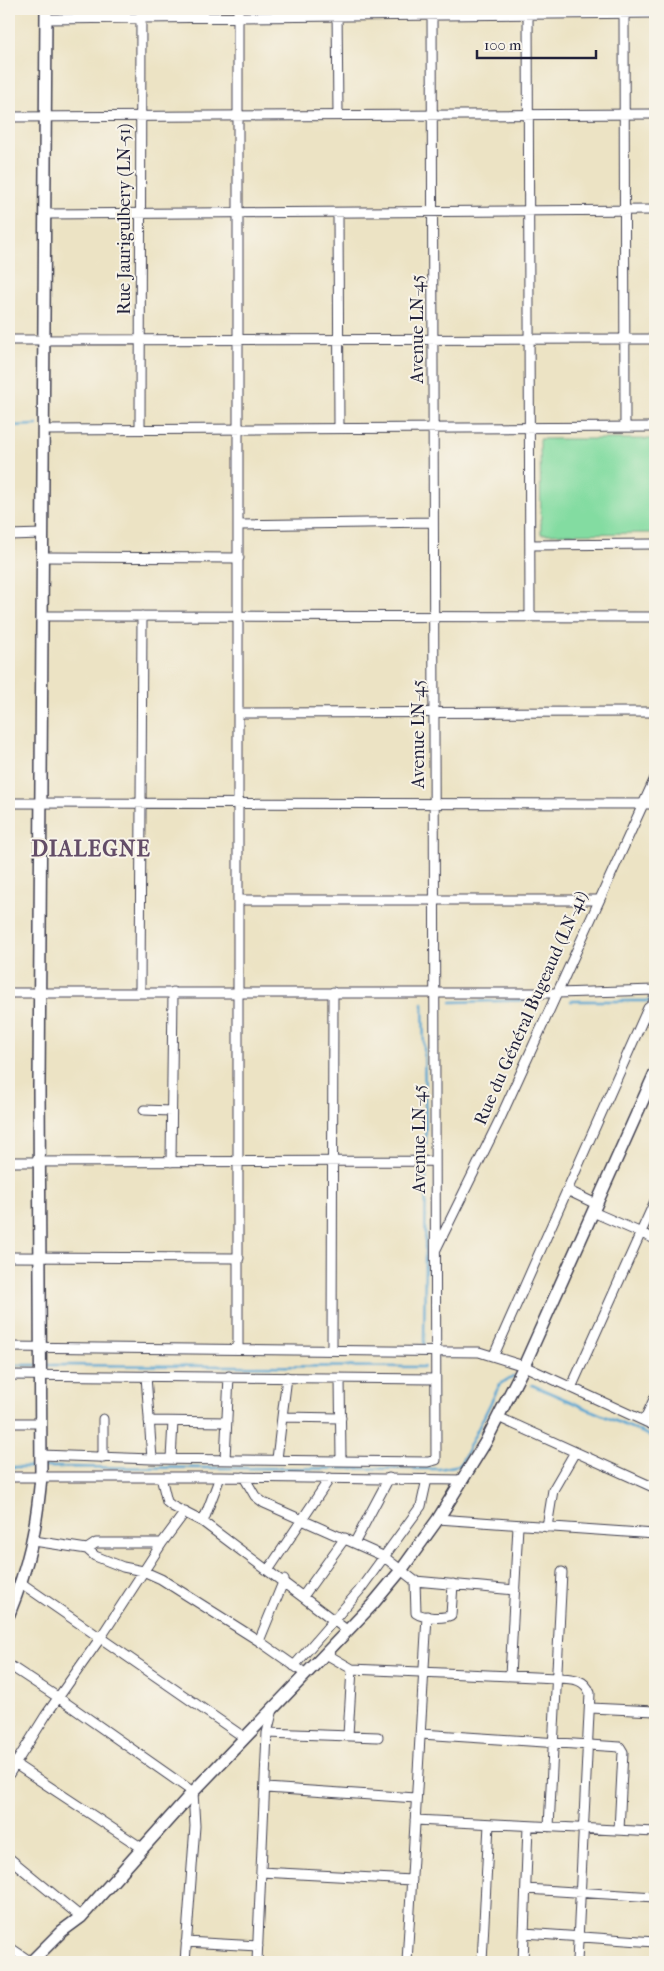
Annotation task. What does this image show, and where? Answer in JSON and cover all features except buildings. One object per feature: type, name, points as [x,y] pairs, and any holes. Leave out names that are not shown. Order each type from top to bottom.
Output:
[{"type":"street","points":[[624,11],[625,427]]},
{"type":"street","points":[[9,1614],[21,1584],[34,1541],[41,1467],[40,993],[46,14],[624,11],[655,13]]},
{"type":"street","points":[[337,12],[338,115]]},
{"type":"street","name":"Avenue LN-45","points":[[341,1460],[428,1462],[436,1460],[432,12]]},
{"type":"street","points":[[528,12],[530,617]]},
{"type":"street","name":"Rue Jaurigulbery (LN-51)","points":[[140,429],[141,13]]},
{"type":"street","points":[[238,13],[236,339],[239,525],[238,1349]]},
{"type":"street","points":[[9,117],[655,114]]},
{"type":"street","points":[[46,214],[338,214],[655,210]]},
{"type":"street","points":[[338,214],[339,428]]},
{"type":"street","points":[[9,340],[655,339]]},
{"type":"street","points":[[43,430],[655,427]]},
{"type":"street","points":[[239,525],[433,522]]},
{"type":"street","points":[[9,535],[42,534]]},
{"type":"street","points":[[530,545],[655,544]]},
{"type":"street","points":[[42,557],[239,558]]},
{"type":"street","points":[[42,616],[655,617]]},
{"type":"street","points":[[140,992],[142,616]]},
{"type":"street","points":[[239,713],[434,711],[655,712]]},
{"type":"street","name":"Rue du Général Bugeaud (LN-41)","points":[[435,1252],[499,1120],[655,778]]},
{"type":"street","points":[[9,803],[655,804]]},
{"type":"street","points":[[239,900],[598,900]]},
{"type":"street","points":[[9,992],[557,992],[655,990]]},
{"type":"street","points":[[171,1162],[173,992]]},
{"type":"street","points":[[332,1350],[333,992]]},
{"type":"street","points":[[494,1355],[567,1190],[652,1010],[655,994]]},
{"type":"street","points":[[9,1947],[31,1962],[62,1931],[81,1917],[193,1792],[348,1631],[402,1569],[463,1480],[498,1417],[524,1366],[655,1073]]},
{"type":"street","points":[[144,1110],[171,1111]]},
{"type":"street","points":[[9,1162],[435,1161]]},
{"type":"street","points":[[567,1190],[595,1208],[655,1240]]},
{"type":"street","points":[[571,1388],[655,1201]]},
{"type":"street","points":[[9,1257],[239,1258]]},
{"type":"street","points":[[9,1347],[435,1350],[494,1355],[524,1366],[655,1426]]},
{"type":"street","points":[[9,1375],[435,1379]]},
{"type":"street","points":[[146,1376],[152,1459]]},
{"type":"street","points":[[225,1459],[229,1376]]},
{"type":"street","points":[[277,1460],[287,1377]]},
{"type":"street","points":[[9,1477],[41,1467],[103,1458],[341,1460],[340,1378]]},
{"type":"street","points":[[644,1421],[655,1397]]},
{"type":"street","points":[[282,1417],[340,1418]]},
{"type":"street","points":[[498,1417],[655,1488]]},
{"type":"street","points":[[103,1418],[103,1458]]},
{"type":"street","points":[[149,1421],[227,1422]]},
{"type":"street","points":[[171,1459],[173,1422]]},
{"type":"street","points":[[9,1423],[40,1423]]},
{"type":"street","points":[[547,1528],[553,1490],[576,1452]]},
{"type":"street","points":[[41,1467],[161,1477],[220,1476],[463,1480]]},
{"type":"street","points":[[203,1522],[220,1476]]},
{"type":"street","points":[[161,1477],[167,1502],[203,1522],[304,1595],[348,1631]]},
{"type":"street","points":[[244,1477],[260,1500],[301,1521],[355,1542],[383,1556],[415,1581],[515,1590]]},
{"type":"street","points":[[268,1569],[330,1478]]},
{"type":"street","points":[[355,1542],[389,1478]]},
{"type":"street","points":[[294,1666],[334,1620],[421,1506],[427,1479]]},
{"type":"street","points":[[9,1774],[12,1762],[59,1698],[101,1637],[143,1570],[185,1512]]},
{"type":"street","points":[[438,1519],[655,1534]]},
{"type":"street","points":[[510,1676],[518,1526]]},
{"type":"street","points":[[304,1595],[345,1538]]},
{"type":"street","points":[[34,1541],[87,1549],[95,1556],[109,1562],[143,1570],[161,1579],[259,1641],[306,1674]]},
{"type":"street","points":[[87,1549],[96,1544],[162,1543]]},
{"type":"street","points":[[549,1827],[562,1572]]},
{"type":"street","points":[[259,1641],[284,1580]]},
{"type":"street","points":[[415,1581],[416,1613],[427,1616],[447,1617],[451,1615],[453,1584]]},
{"type":"street","points":[[21,1584],[101,1637],[245,1738]]},
{"type":"street","points":[[407,1962],[427,1616]]},
{"type":"street","points":[[326,1654],[352,1669],[556,1678],[583,1682],[590,1692],[590,1708],[577,1962]]},
{"type":"street","points":[[9,1665],[193,1792]]},
{"type":"street","points":[[348,1735],[352,1669]]},
{"type":"street","points":[[257,1962],[268,1734],[273,1708]]},
{"type":"street","points":[[590,1708],[655,1711]]},
{"type":"street","points":[[268,1734],[378,1737]]},
{"type":"street","points":[[421,1734],[617,1746],[622,1749],[619,1830]]},
{"type":"street","points":[[12,1762],[142,1848]]},
{"type":"street","points":[[266,1788],[416,1798]]},
{"type":"street","points":[[185,1962],[195,1826],[193,1792]]},
{"type":"street","points":[[415,1820],[655,1832]]},
{"type":"street","points":[[482,1962],[489,1824]]},
{"type":"street","points":[[523,1962],[528,1826]]},
{"type":"street","points":[[9,1858],[81,1917]]},
{"type":"street","points":[[262,1872],[412,1880]]},
{"type":"street","points":[[526,1889],[655,1897]]},
{"type":"street","points":[[524,1933],[655,1942]]},
{"type":"street","points":[[186,1942],[258,1946]]},
{"type":"green space","points":[[540,439],[655,439],[655,533],[541,534]]},
{"type":"waterway","points":[[9,426],[37,425]]},
{"type":"waterway","points":[[451,1002],[541,1000]]},
{"type":"waterway","points":[[571,1001],[651,1001]]},
{"type":"waterway","points":[[423,1003],[426,1144]]},
{"type":"waterway","points":[[424,1345],[426,1168]]},
{"type":"waterway","points":[[9,1365],[36,1365]]},
{"type":"waterway","points":[[49,1365],[424,1367]]},
{"type":"waterway","points":[[44,1467],[439,1469],[460,1465],[500,1384],[513,1376]]},
{"type":"waterway","points":[[532,1385],[655,1438]]},
{"type":"waterway","points":[[9,1467],[38,1467]]},
{"type":"district","name":"DIALEGNE","points":[[91,849]]}]
